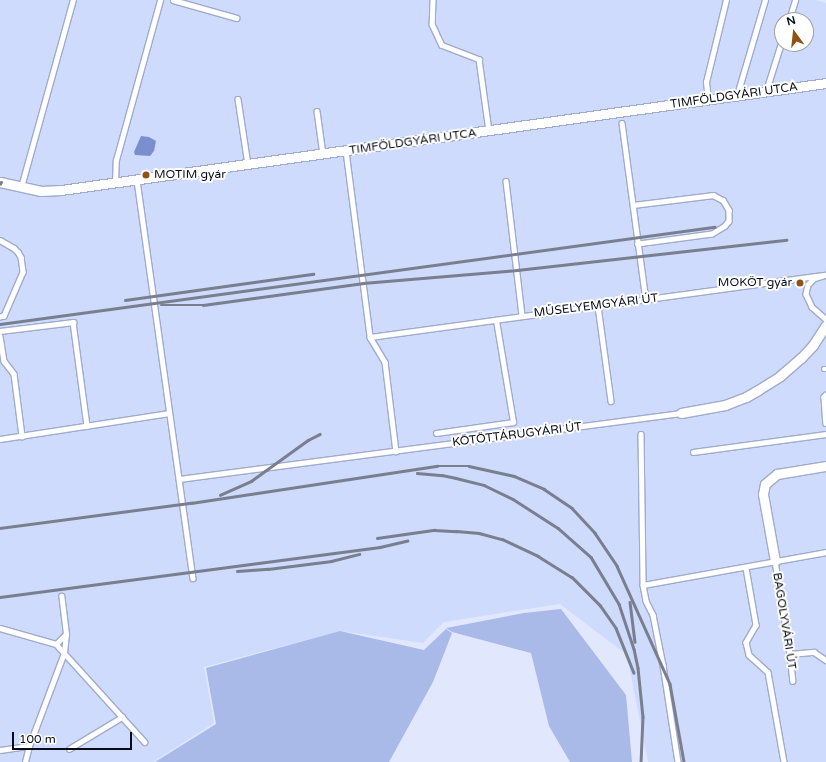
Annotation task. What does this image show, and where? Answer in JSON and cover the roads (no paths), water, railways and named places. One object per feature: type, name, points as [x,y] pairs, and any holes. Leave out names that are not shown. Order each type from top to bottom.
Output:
[{"type":"street","name":"TIMFÖLDGYÁRI UTCA","points":[[0,182],[42,192],[346,151],[826,83]]},
{"type":"street","name":"KÖTÖTTÁRUGYÁRI ÚT","points":[[681,414],[725,405],[746,397],[758,390],[780,376],[801,358],[813,345],[826,325]]},
{"type":"street","points":[[775,561],[763,494],[765,484],[777,474],[826,466]]},
{"type":"lane","points":[[20,187],[73,0]]},
{"type":"lane","points":[[115,183],[116,160],[160,0]]},
{"type":"lane","points":[[173,0],[237,18]]},
{"type":"lane","points":[[433,0],[432,24],[442,44],[479,59],[489,131]]},
{"type":"lane","points":[[708,99],[706,82],[726,0]]},
{"type":"lane","points":[[737,95],[765,0]]},
{"type":"lane","points":[[791,12],[795,0]]},
{"type":"lane","points":[[766,91],[778,52]]},
{"type":"lane","points":[[238,99],[248,164]]},
{"type":"lane","points":[[317,111],[323,154]]},
{"type":"lane","points":[[622,124],[646,300]]},
{"type":"lane","points":[[346,151],[370,337],[385,362],[396,450]]},
{"type":"lane","points":[[137,180],[193,578]]},
{"type":"lane","points":[[506,181],[522,316]]},
{"type":"lane","points":[[633,205],[713,195],[723,200],[729,210],[729,221],[726,226],[712,234],[638,244]]},
{"type":"lane","points":[[0,240],[18,252],[21,257],[23,272],[0,323]]},
{"type":"lane","points":[[824,275],[814,279],[808,286],[806,294],[812,307],[826,319]]},
{"type":"lane","name":"MŰSELYEMGYÁRI ÚT","points":[[370,337],[824,275]]},
{"type":"lane","points":[[598,306],[611,401]]},
{"type":"lane","points":[[436,433],[513,422],[496,320]]},
{"type":"lane","points":[[0,331],[73,322],[87,426]]},
{"type":"lane","points":[[0,336],[4,361],[14,374],[22,436]]},
{"type":"lane","points":[[826,395],[824,397],[826,423]]},
{"type":"lane","points":[[0,439],[169,413]]},
{"type":"lane","name":"KÖTÖTTÁRUGYÁRI ÚT","points":[[179,479],[681,414]]},
{"type":"lane","points":[[641,434],[643,585],[646,601],[652,615],[663,665],[678,762]]},
{"type":"lane","points":[[693,452],[826,434]]},
{"type":"lane","points":[[643,585],[746,568],[826,552]]},
{"type":"lane","name":"BAGOLYVÁRI ÚT","points":[[775,561],[793,682]]},
{"type":"lane","points":[[746,568],[756,625],[746,642],[749,656],[768,672],[784,762]]},
{"type":"lane","points":[[25,762],[29,746],[64,653],[66,634],[61,596]]},
{"type":"lane","points":[[0,628],[56,644],[145,742]]},
{"type":"lane","points":[[56,644],[66,634]]},
{"type":"lane","points":[[790,654],[814,652],[826,660]]},
{"type":"lane","points":[[69,750],[122,717]]},
{"type":"lane","points":[[0,750],[29,746]]},
{"type":"railway","points":[[0,324],[714,227]]},
{"type":"railway","points":[[161,305],[203,305],[363,283],[517,270],[786,240]]},
{"type":"railway","points":[[125,300],[313,274]]},
{"type":"railway","points":[[220,495],[251,481],[308,440],[320,434]]},
{"type":"railway","points":[[0,528],[191,503],[437,466],[469,466],[514,476],[544,489],[572,508],[595,533],[617,566],[670,684],[684,762]]},
{"type":"railway","points":[[417,473],[442,475],[484,485],[513,499],[558,528],[591,557],[619,604],[634,649],[638,668],[643,717],[641,762]]},
{"type":"railway","points":[[377,538],[434,530],[479,533],[502,539],[538,556],[572,577],[600,605],[616,628],[634,673]]},
{"type":"railway","points":[[0,597],[380,547],[407,541]]},
{"type":"railway","points":[[237,571],[268,569],[331,561],[359,554]]},
{"type":"railway","points":[[630,602],[635,642]]},
{"type":"place","name":"MOTIM gyár","points":[[146,175]]},
{"type":"place","name":"MOKÖT gyár","points":[[800,283]]}]
